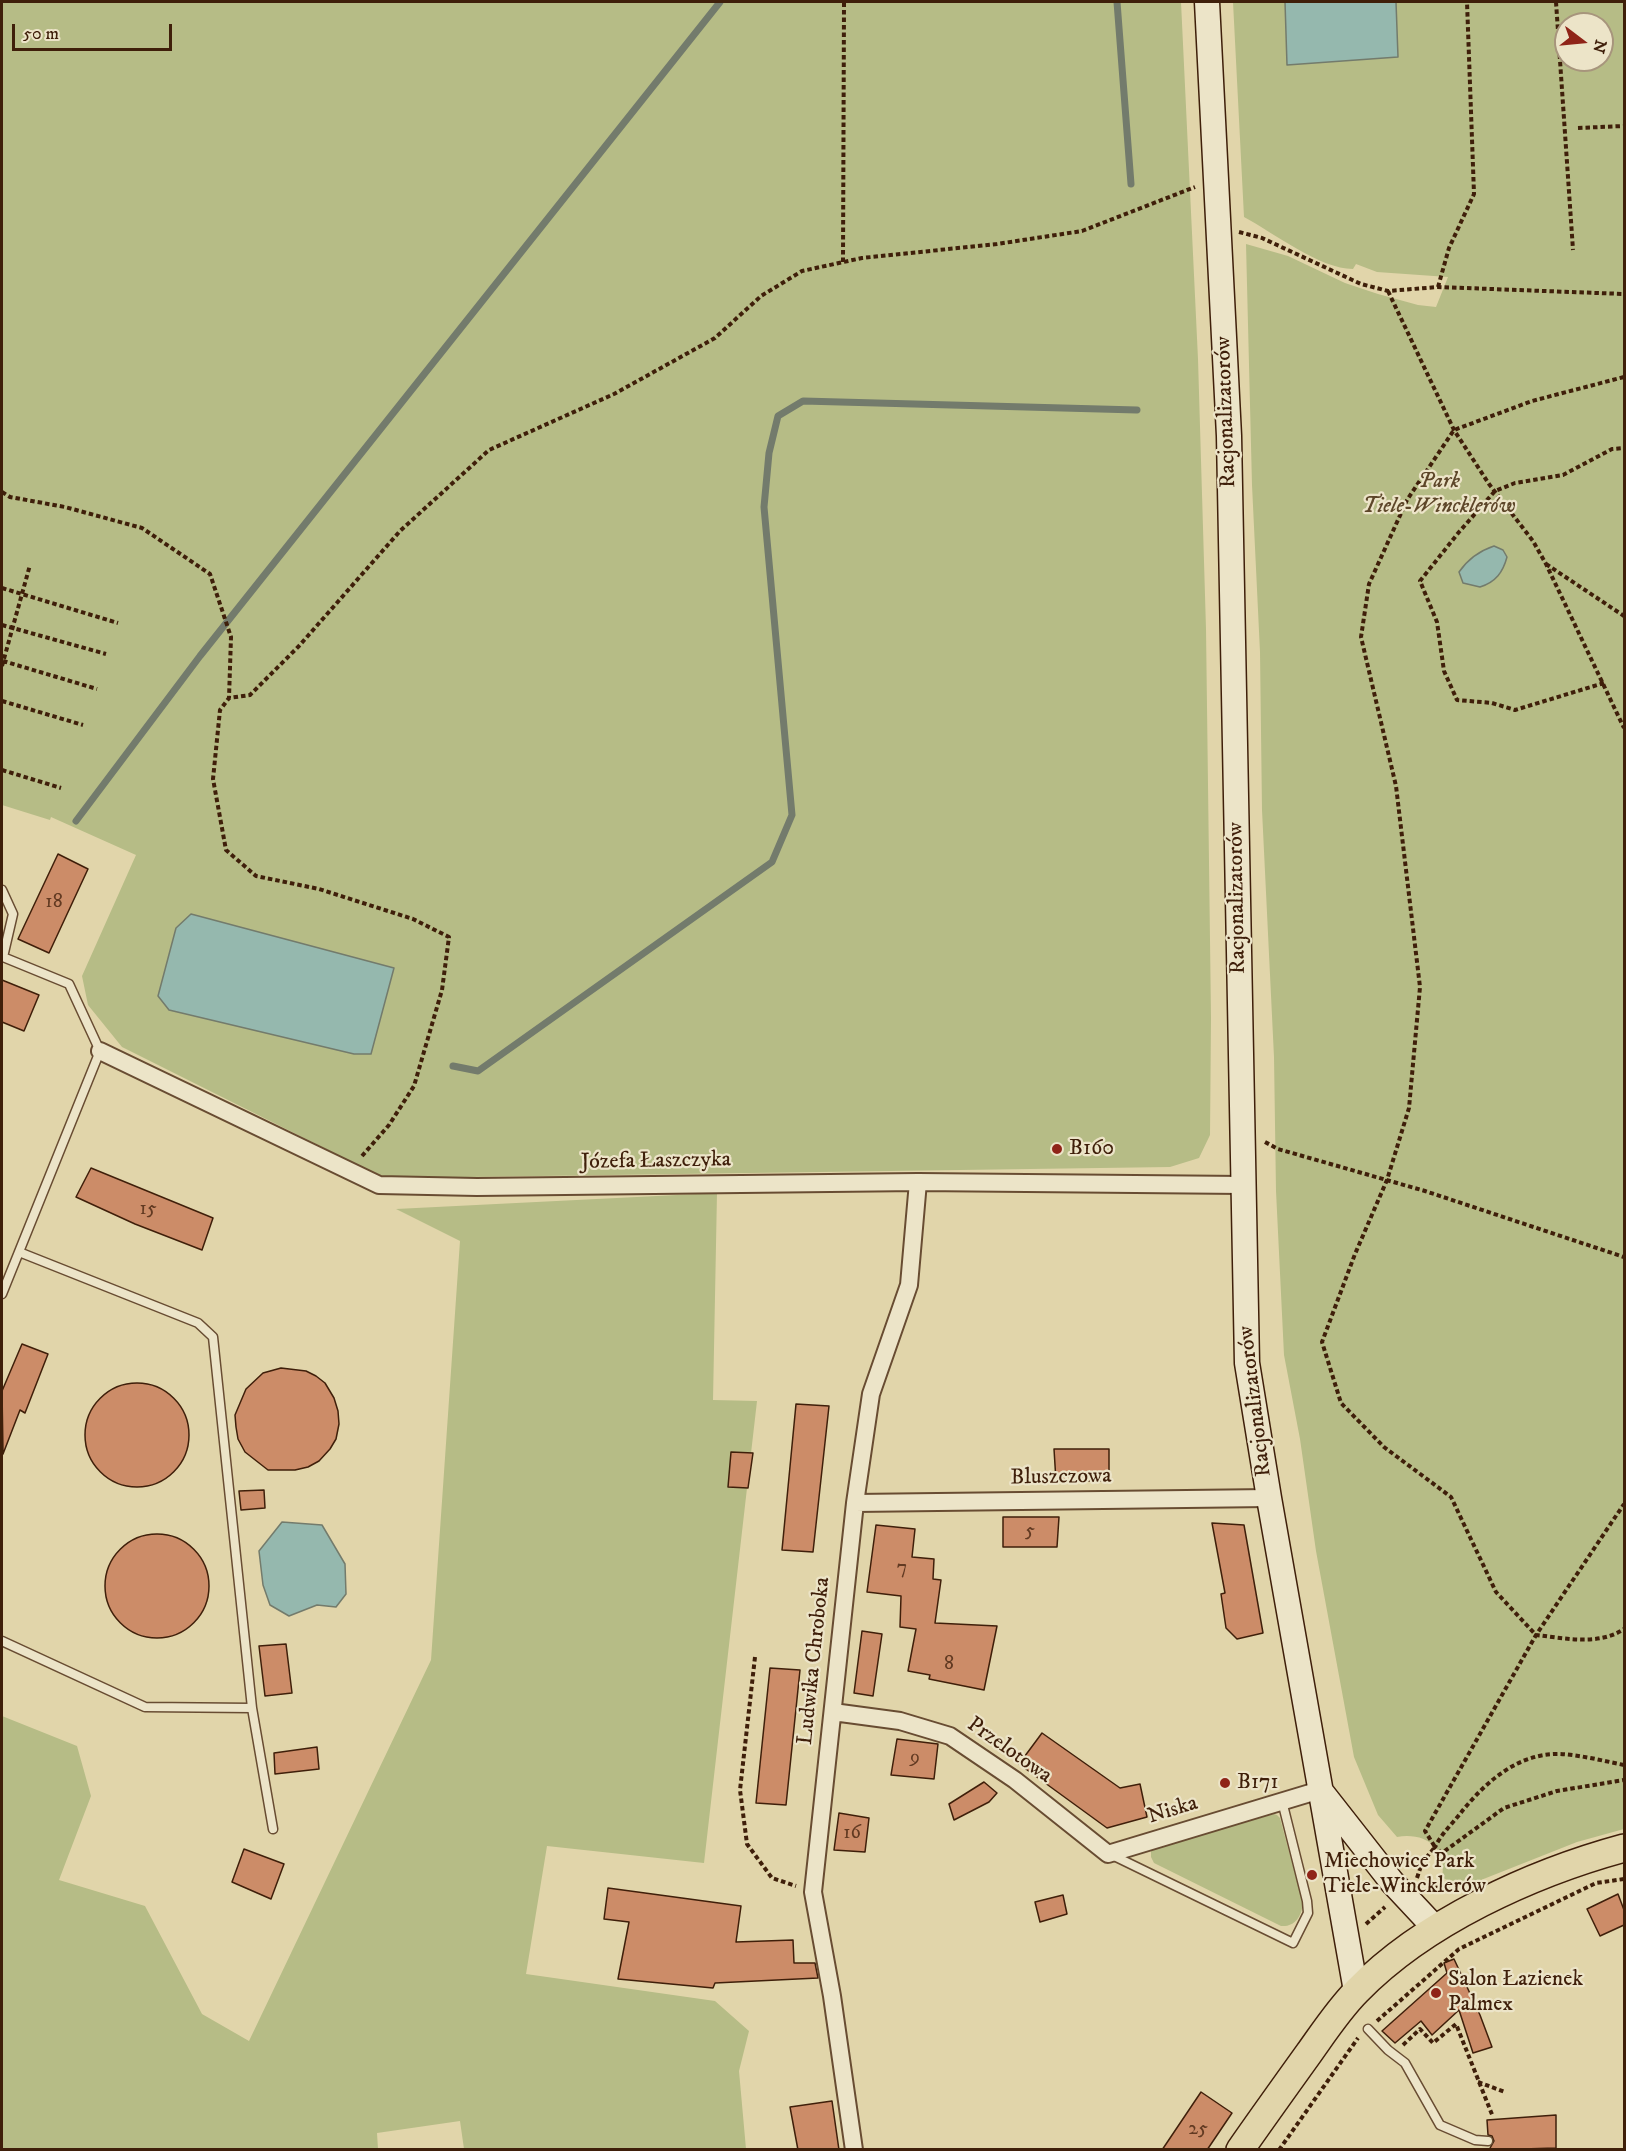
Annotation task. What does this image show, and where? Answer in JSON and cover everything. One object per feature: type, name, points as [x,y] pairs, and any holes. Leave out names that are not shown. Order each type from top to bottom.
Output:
[{"type":"main road","points":[[1240,2150],[1335,2016],[1356,1991],[1397,1954],[1435,1928],[1534,1879],[1624,1848]]},
{"type":"street","name":"Racjonalizatorów","points":[[1207,2],[1229,436],[1247,1363],[1356,1991]]},
{"type":"street","name":"Józefa Łaszczyka","points":[[100,1051],[379,1185],[477,1187],[918,1182],[1243,1185]]},
{"type":"street","name":"Ludwika Chroboka","points":[[854,2150],[832,1996],[813,1892],[855,1503],[871,1394],[909,1285],[918,1182]]},
{"type":"street","name":"Bluszczowa","points":[[855,1503],[1269,1498]]},
{"type":"street","name":"Przelotowa","points":[[833,1713],[900,1721],[950,1736],[1015,1780],[1108,1854]]},
{"type":"street","name":"Racjonalizatorów","points":[[1320,1790],[1402,1892],[1435,1928]]},
{"type":"street","name":"Niska","points":[[1108,1854],[1320,1790]]},
{"type":"lane","points":[[2,890],[14,914],[3,957],[69,984],[100,1051],[2,1294]]},
{"type":"lane","points":[[18,1252],[198,1323],[213,1337],[252,1708],[273,1829]]},
{"type":"lane","points":[[2,1641],[145,1707],[252,1708]]},
{"type":"lane","points":[[1108,1854],[1293,1942],[1308,1913],[1282,1801]]},
{"type":"lane","points":[[1368,2029],[1388,2050],[1405,2063],[1440,2125],[1474,2140],[1488,2141]]},
{"type":"path","points":[[843,262],[844,2]]},
{"type":"path","points":[[1438,287],[1449,248],[1474,194],[1467,2]]},
{"type":"path","points":[[1556,2],[1573,250]]},
{"type":"path","points":[[1578,128],[1624,126]]},
{"type":"path","points":[[229,698],[250,695],[299,645],[400,531],[489,450],[614,394],[715,338],[761,296],[802,271],[862,258],[997,244],[1083,231],[1215,180]]},
{"type":"path","points":[[1218,228],[1262,238],[1361,284],[1388,291],[1438,287],[1624,294]]},
{"type":"path","points":[[1388,291],[1454,430],[1533,541],[1624,728]]},
{"type":"path","points":[[1624,377],[1532,401],[1454,430],[1407,500],[1369,584],[1361,637],[1396,786],[1420,987],[1409,1108],[1387,1180],[1355,1254],[1322,1342],[1341,1403],[1384,1447],[1451,1497],[1496,1592],[1536,1635],[1580,1640],[1601,1638],[1619,1633],[1624,1629]]},
{"type":"path","points":[[1604,683],[1515,710],[1492,703],[1457,700],[1444,671],[1437,622],[1420,581],[1459,532],[1496,492],[1515,483],[1563,475],[1612,449],[1624,448]]},
{"type":"path","points":[[2,492],[10,497],[65,507],[142,528],[210,573],[231,637],[229,698],[220,710],[213,779],[226,850],[256,876],[319,889],[403,915],[449,937],[442,990],[414,1086],[389,1125],[349,1170]]},
{"type":"path","points":[[1545,564],[1624,616]]},
{"type":"path","points":[[30,565],[2,663],[97,689]]},
{"type":"path","points":[[2,588],[118,623]]},
{"type":"path","points":[[2,625],[106,654]]},
{"type":"path","points":[[2,701],[83,725]]},
{"type":"path","points":[[2,770],[62,788]]},
{"type":"path","points":[[1242,1131],[1278,1149],[1387,1180],[1624,1257]]},
{"type":"path","points":[[1624,1504],[1536,1635],[1425,1831],[1435,1847],[1442,1853],[1504,1808],[1557,1791],[1624,1780]]},
{"type":"path","points":[[1619,1633],[1624,1634]]},
{"type":"path","points":[[755,1657],[740,1790],[747,1844],[772,1878],[813,1892]]},
{"type":"path","points":[[1346,1934],[1359,1931],[1417,1879],[1422,1863],[1468,1805],[1487,1783],[1510,1766],[1544,1755],[1561,1754],[1624,1765]]},
{"type":"path","points":[[1279,2150],[1360,2036],[1459,1949],[1596,1883],[1624,1879]]},
{"type":"path","points":[[1393,2053],[1420,2029],[1433,2043],[1456,2024],[1492,2117]]},
{"type":"path","points":[[1477,2082],[1505,2092]]},
{"type":"green space","points":[[2,2],[1181,2],[1198,359],[1206,629],[1211,1018],[1210,1135],[1199,1158],[1170,1167],[399,1178],[378,1175],[122,1047],[88,1005],[82,976],[136,855],[51,817],[50,820],[2,805]]},
{"type":"green space","name":"Park Tiele-Wincklerów","points":[[1233,2],[1624,2],[1624,1829],[1577,1842],[1476,1881],[1456,1882],[1442,1878],[1441,1858],[1432,1844],[1417,1837],[1397,1837],[1378,1815],[1354,1757],[1316,1551],[1300,1439],[1284,1355],[1276,1191],[1274,1057],[1262,810],[1260,652],[1252,485],[1246,244],[1288,256],[1345,283],[1418,305],[1436,307],[1448,277],[1377,272],[1356,264],[1353,269],[1340,267],[1297,249],[1244,217]]},
{"type":"green space","points":[[717,1193],[713,1400],[757,1401],[704,1863],[547,1846],[526,1974],[715,2001],[749,2031],[739,2071],[746,2149],[464,2149],[460,2121],[377,2133],[378,2149],[2,2149],[2,1716],[77,1746],[91,1796],[59,1880],[145,1906],[202,2014],[249,2041],[431,1660],[460,1241],[396,1209]]},
{"type":"green space","points":[[1274,1814],[1280,1818],[1303,1904],[1299,1917],[1290,1925],[1281,1926],[1154,1863],[1151,1857],[1153,1848]]},
{"type":"water","points":[[1285,2],[1396,2],[1398,57],[1287,65]]},
{"type":"water","points":[[1494,546],[1503,550],[1507,557],[1498,576],[1480,587],[1463,583],[1459,572],[1462,567],[1483,550]]},
{"type":"water","points":[[191,914],[394,968],[371,1054],[354,1054],[169,1010],[158,996],[176,928]]},
{"type":"water","points":[[282,1522],[322,1525],[345,1564],[346,1594],[336,1607],[317,1605],[289,1616],[270,1605],[263,1585],[259,1551]]},
{"type":"building","points":[[58,854],[88,869],[49,953],[18,939]]},
{"type":"building","points":[[2,980],[39,995],[24,1031],[2,1022]]},
{"type":"building","points":[[91,1168],[213,1218],[202,1250],[135,1224],[76,1197]]},
{"type":"building","points":[[22,1344],[48,1354],[25,1413],[20,1410],[3,1454],[2,1391]]},
{"type":"building","points":[[281,1368],[306,1371],[316,1376],[325,1383],[334,1398],[338,1411],[339,1424],[336,1439],[330,1449],[319,1461],[295,1470],[268,1470],[245,1452],[238,1439],[236,1427],[235,1415],[246,1389],[263,1373]]},
{"type":"building","points":[[137,1383],[157,1387],[174,1398],[185,1415],[189,1435],[185,1455],[174,1472],[157,1483],[137,1487],[117,1483],[100,1472],[89,1455],[85,1435],[89,1415],[100,1398],[117,1387]]},
{"type":"building","points":[[796,1404],[829,1406],[813,1552],[782,1550]]},
{"type":"building","points":[[1054,1449],[1109,1449],[1109,1481],[1056,1481]]},
{"type":"building","points":[[731,1452],[753,1453],[748,1488],[728,1487]]},
{"type":"building","points":[[264,1490],[265,1508],[241,1510],[239,1491]]},
{"type":"building","points":[[1003,1517],[1059,1517],[1057,1547],[1003,1547]]},
{"type":"building","points":[[1212,1523],[1244,1525],[1263,1633],[1237,1639],[1226,1628],[1221,1594],[1225,1593]]},
{"type":"building","points":[[876,1525],[915,1529],[912,1557],[934,1559],[933,1579],[941,1580],[935,1623],[997,1626],[984,1690],[929,1679],[930,1675],[908,1671],[916,1629],[900,1627],[901,1596],[867,1592]]},
{"type":"building","points":[[157,1534],[177,1538],[186,1543],[200,1557],[205,1566],[209,1586],[205,1606],[200,1615],[186,1629],[177,1634],[157,1638],[137,1634],[128,1629],[114,1615],[109,1606],[105,1586],[109,1566],[114,1557],[128,1543],[137,1538]]},
{"type":"building","points":[[862,1631],[882,1634],[873,1696],[854,1693]]},
{"type":"building","points":[[286,1644],[292,1693],[265,1696],[259,1646]]},
{"type":"building","points":[[770,1668],[800,1670],[786,1805],[756,1803]]},
{"type":"building","points":[[1042,1733],[1120,1788],[1140,1784],[1147,1817],[1107,1828],[1019,1764]]},
{"type":"building","points":[[897,1739],[938,1744],[934,1779],[891,1775]]},
{"type":"building","points":[[317,1747],[319,1769],[275,1774],[274,1753]]},
{"type":"building","points":[[984,1782],[997,1793],[989,1802],[954,1820],[949,1804]]},
{"type":"building","points":[[839,1813],[869,1818],[865,1852],[834,1850]]},
{"type":"building","points":[[244,1849],[284,1864],[271,1899],[232,1882]]},
{"type":"building","points":[[608,1888],[741,1906],[736,1942],[793,1940],[794,1963],[815,1963],[818,1978],[715,1983],[713,1988],[618,1979],[629,1922],[604,1919]]},
{"type":"building","points":[[1618,1894],[1624,1910],[1624,1925],[1600,1936],[1587,1909]]},
{"type":"building","points":[[1063,1895],[1067,1914],[1040,1922],[1035,1902]]},
{"type":"building","points":[[1454,1959],[1492,2047],[1473,2053],[1459,2010],[1432,2035],[1421,2021],[1395,2043],[1382,2031],[1447,1973],[1444,1963]]},
{"type":"building","points":[[1201,2092],[1232,2113],[1207,2150],[1162,2150]]},
{"type":"building","points":[[832,2101],[839,2150],[798,2150],[790,2107]]},
{"type":"building","points":[[1556,2115],[1556,2148],[1489,2150],[1494,2141],[1492,2136],[1488,2135],[1487,2120]]},
{"type":"waterway","points":[[76,821],[200,656],[720,2]]},
{"type":"waterway","points":[[1117,2],[1131,184]]},
{"type":"waterway","points":[[453,1066],[478,1071],[772,862],[792,815],[764,507],[769,453],[778,416],[803,401],[1137,410]]},
{"type":"place","name":"B160","points":[[1057,1149]]},
{"type":"place","name":"B171","points":[[1225,1783]]},
{"type":"place","name":"Miechowice Park Tiele-Wincklerów","points":[[1312,1875]]},
{"type":"place","name":"Salon Łazienek Palmex","points":[[1436,1993]]}]
